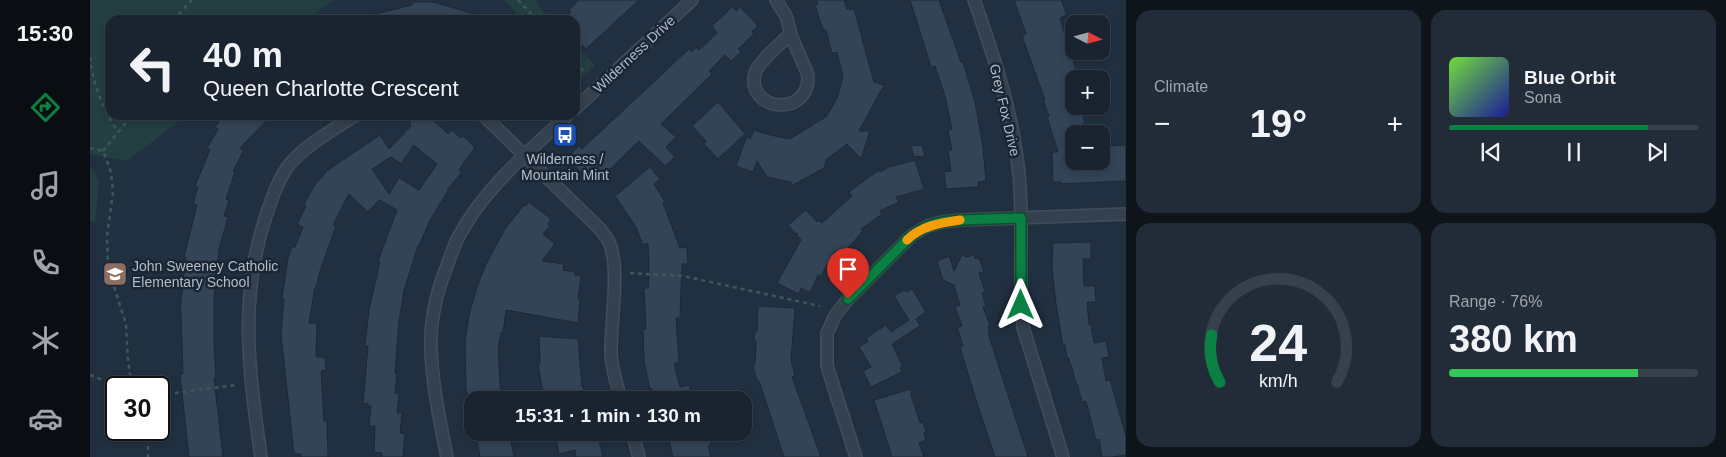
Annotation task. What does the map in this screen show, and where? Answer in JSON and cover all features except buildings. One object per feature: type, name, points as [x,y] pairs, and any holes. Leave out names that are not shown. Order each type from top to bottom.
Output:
[{"type":"street","name":"Wilderness Drive","points":[[580,104],[692,0]]},
{"type":"street","points":[[776,0],[786,17],[790,34],[808,75],[806,86],[800,98],[792,104],[781,106],[766,101],[759,95],[754,84],[755,73],[759,66],[790,34]]},
{"type":"street","name":"Grey Fox Drive","points":[[974,0],[993,53],[1012,127],[1019,174],[1023,327],[1063,457]]},
{"type":"street","points":[[261,457],[251,386],[247,320],[250,284],[260,233],[270,203],[288,167],[303,150],[348,120]]},
{"type":"street","points":[[488,120],[600,229],[609,241],[613,254],[614,273],[611,356],[619,391]]},
{"type":"street","points":[[447,457],[434,394],[431,347],[432,322],[439,286],[457,241],[475,212],[500,180],[563,120]]},
{"type":"street","points":[[856,457],[827,366],[827,333],[836,314],[848,299],[912,235],[928,226],[960,220],[1126,214]]},
{"type":"street","points":[[635,441],[640,457]]},
{"type":"path","points":[[178,15],[192,0]]},
{"type":"path","points":[[518,0],[532,15]]},
{"type":"path","points":[[90,57],[91,71],[105,111]]},
{"type":"path","points":[[580,68],[585,73]]},
{"type":"path","points":[[110,120],[118,132]]},
{"type":"path","points":[[103,151],[128,120]]},
{"type":"path","points":[[90,148],[103,151]]},
{"type":"path","points":[[103,151],[112,172],[112,192],[107,236],[108,268],[126,324],[130,376]]},
{"type":"path","points":[[630,274],[683,276],[820,306]]},
{"type":"path","points":[[90,375],[105,381]]},
{"type":"path","points":[[170,394],[236,385]]},
{"type":"path","points":[[148,441],[148,457]]},
{"type":"green space","points":[[90,0],[333,0],[314,15],[105,15],[105,120],[180,120],[127,161],[90,154]]},
{"type":"green space","points":[[505,0],[534,0],[548,15],[518,15]]},
{"type":"green space","points":[[580,49],[595,65],[580,79]]},
{"type":"green space","points":[[90,167],[99,180],[95,222],[90,221]]},
{"type":"slow traffic","points":[[907,240],[928,226],[960,220]]},
{"type":"place","name":"Wilderness / Mountain Mint","points":[[565,135]]},
{"type":"place","name":"John Sweeney Catholic Elementary School","points":[[115,274]]},
{"type":"route","points":[[848,299],[912,235],[928,226],[960,220],[1021,218],[1021,305]]}]
